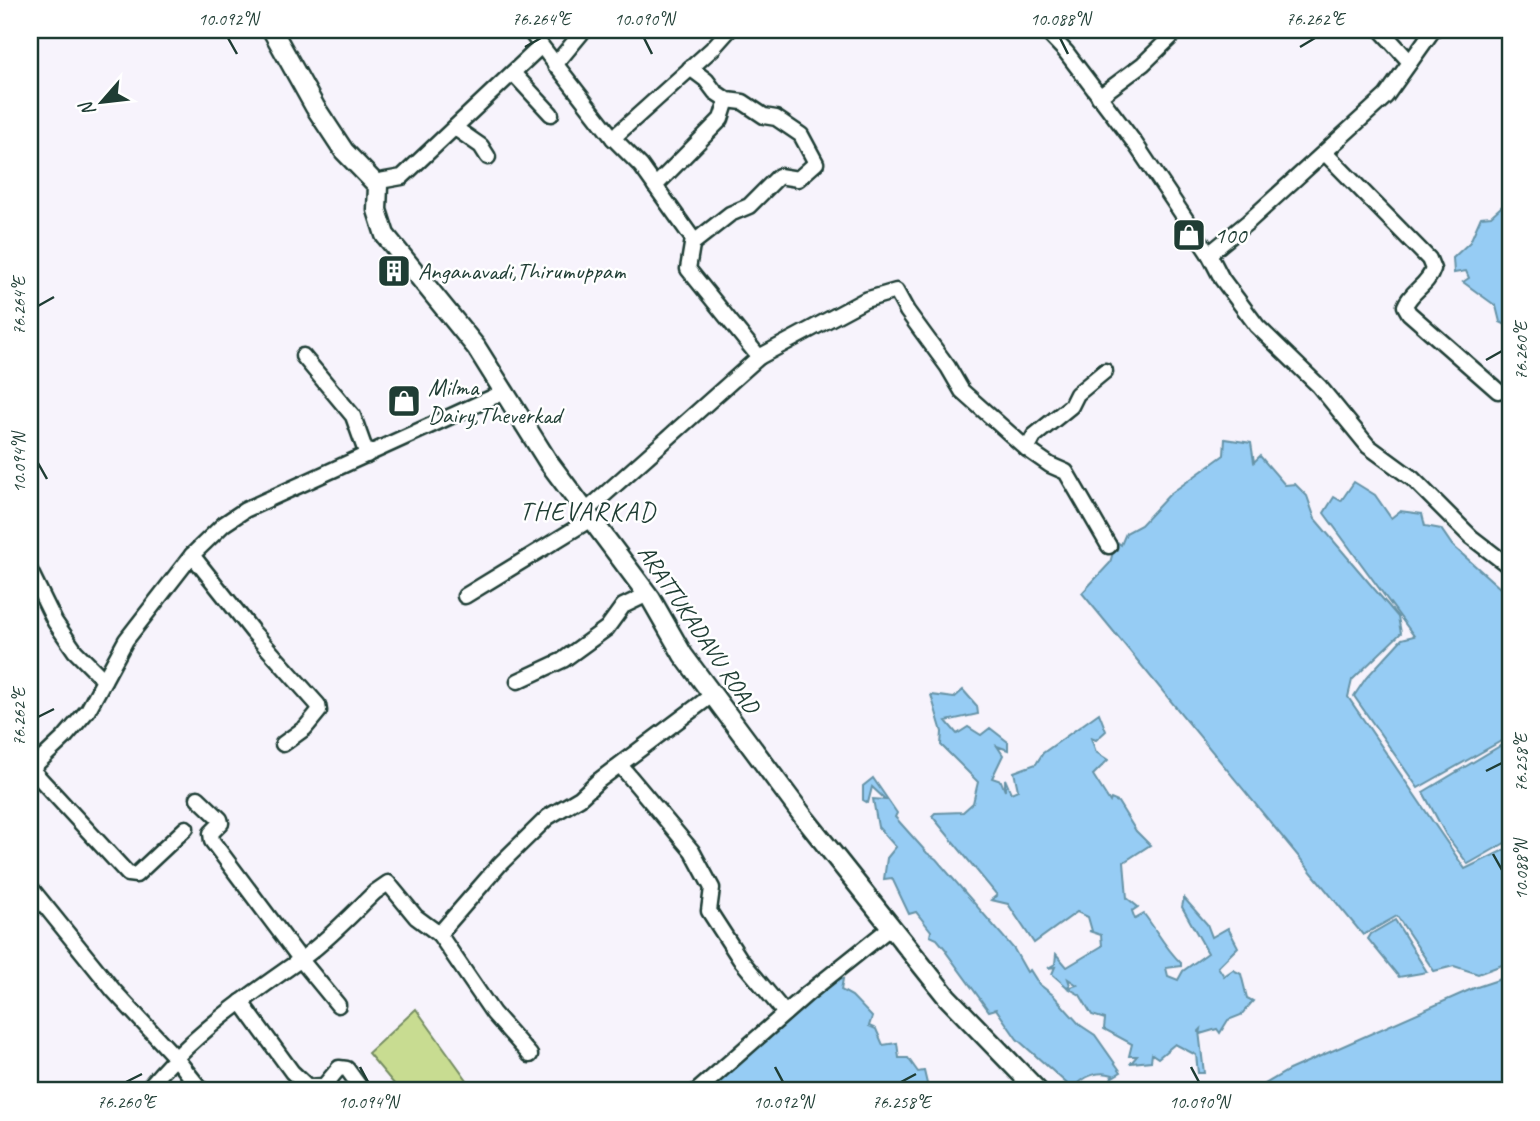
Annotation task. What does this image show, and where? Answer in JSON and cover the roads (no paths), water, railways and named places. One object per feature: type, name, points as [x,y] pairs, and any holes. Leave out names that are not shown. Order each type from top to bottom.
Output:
[{"type":"main road","points":[[272,30],[344,150],[374,182]]},
{"type":"main road","name":"ARATTUKADAVU ROAD","points":[[374,182],[377,186],[377,210],[385,235],[476,347],[547,460],[648,594],[683,655],[712,695],[947,997],[1038,1091]]},
{"type":"street","points":[[529,30],[613,138],[641,166],[693,239],[688,269],[759,357]]},
{"type":"street","points":[[555,65],[584,30]]},
{"type":"street","points":[[613,138],[729,30]]},
{"type":"street","points":[[1045,30],[1066,52],[1134,142],[1209,254],[1222,279],[1257,326],[1320,386],[1368,446],[1413,479],[1471,537],[1510,567]]},
{"type":"street","points":[[1099,97],[1143,64],[1178,30]]},
{"type":"street","points":[[1381,30],[1410,62]]},
{"type":"street","points":[[1209,254],[1386,96],[1433,30]]},
{"type":"street","points":[[374,182],[401,177],[541,46]]},
{"type":"street","points":[[690,68],[727,100],[743,102],[764,116],[776,118],[800,135],[816,163],[798,179],[779,176],[749,206],[730,214],[692,243]]},
{"type":"street","points":[[513,73],[551,114]]},
{"type":"street","points":[[654,186],[721,119],[727,100]]},
{"type":"street","points":[[455,128],[481,146],[488,157]]},
{"type":"street","points":[[1325,153],[1429,259],[1433,269],[1430,279],[1408,299],[1405,306],[1409,313],[1499,391]]},
{"type":"street","points":[[465,596],[588,515],[759,357],[865,300],[896,291],[962,391],[1027,449],[1066,472],[1109,546]]},
{"type":"street","points":[[303,356],[354,416],[367,455]]},
{"type":"street","points":[[1027,449],[1034,436],[1049,421],[1071,406],[1077,394],[1105,371]]},
{"type":"street","points":[[186,828],[136,875],[128,874],[30,770],[64,738],[88,710],[135,626],[192,555],[224,524],[245,510],[504,392]]},
{"type":"street","points":[[192,555],[253,632],[316,699],[319,711],[306,728],[283,744]]},
{"type":"street","points":[[30,570],[55,622],[75,652],[104,680]]},
{"type":"street","points":[[518,681],[563,660],[607,628],[623,606],[648,594]]},
{"type":"street","points":[[439,934],[548,817],[580,798],[712,695]]},
{"type":"street","points":[[620,765],[657,812],[681,835],[712,888],[709,911],[740,959],[785,1013]]},
{"type":"street","points":[[198,798],[220,819],[221,823],[211,833],[212,841],[338,1005]]},
{"type":"street","points":[[146,1091],[175,1057],[261,985],[301,960],[388,883],[416,917],[439,934],[493,1013],[530,1055]]},
{"type":"street","points":[[30,887],[114,991],[175,1057],[202,1091]]},
{"type":"street","points":[[697,1091],[785,1013],[891,927]]},
{"type":"street","points":[[241,1002],[292,1072],[308,1087],[324,1086],[339,1068],[347,1069],[363,1091]]},
{"type":"water","points":[[1510,199],[1510,327],[1500,322],[1496,306],[1463,282],[1469,278],[1466,271],[1454,273],[1453,258],[1470,242],[1481,217],[1491,216]]},
{"type":"water","points":[[1225,439],[1251,443],[1254,462],[1260,456],[1285,485],[1295,484],[1307,496],[1315,519],[1398,617],[1401,633],[1352,680],[1348,697],[1465,869],[1510,847],[1510,962],[1478,974],[1454,966],[1434,971],[1397,916],[1363,935],[1082,593],[1110,563],[1116,541],[1121,545],[1126,533],[1141,525],[1170,494],[1224,455]]},
{"type":"water","points":[[1354,482],[1375,495],[1391,518],[1400,511],[1422,514],[1425,526],[1441,529],[1452,545],[1510,597],[1510,736],[1418,788],[1354,696],[1366,678],[1402,639],[1414,636],[1324,513],[1334,497],[1341,501]]},
{"type":"water","points":[[963,690],[977,706],[978,714],[946,721],[957,734],[968,727],[981,735],[990,728],[1008,742],[1008,750],[997,746],[1003,755],[992,778],[1001,781],[1005,791],[1005,779],[1011,793],[1018,790],[1014,772],[1036,764],[1043,753],[1099,713],[1106,731],[1096,740],[1091,738],[1096,752],[1108,760],[1093,775],[1110,802],[1111,799],[1118,802],[1136,831],[1150,845],[1124,862],[1127,898],[1138,907],[1132,911],[1135,919],[1144,914],[1181,963],[1181,966],[1166,968],[1168,976],[1178,980],[1183,971],[1208,953],[1182,907],[1184,898],[1207,924],[1212,937],[1228,928],[1238,947],[1218,967],[1224,976],[1233,970],[1241,974],[1247,998],[1253,1001],[1241,1015],[1228,1020],[1220,1033],[1217,1029],[1200,1034],[1201,1029],[1199,1031],[1204,1073],[1198,1073],[1196,1055],[1175,1044],[1158,1058],[1152,1054],[1151,1061],[1131,1063],[1137,1056],[1129,1056],[1132,1044],[1104,1029],[1105,1019],[1092,1015],[1080,995],[1068,988],[1077,985],[1068,979],[1070,985],[1067,987],[1052,974],[1055,967],[1048,968],[1055,964],[1056,954],[1067,967],[1102,946],[1101,935],[1089,931],[1092,931],[1088,917],[1077,912],[1034,943],[1008,904],[991,900],[997,895],[932,816],[935,813],[963,812],[973,803],[978,782],[941,745],[942,732],[931,695],[954,698]]},
{"type":"water","points":[[1510,740],[1510,840],[1468,864],[1446,835],[1423,792]]},
{"type":"water","points":[[873,778],[897,813],[895,817],[927,853],[936,859],[1014,949],[1027,972],[1030,970],[1039,984],[1053,995],[1080,1025],[1095,1035],[1121,1072],[1111,1078],[1113,1075],[1101,1073],[1091,1076],[1073,1089],[1017,1039],[996,1009],[989,1011],[947,951],[937,939],[930,936],[931,931],[916,912],[909,914],[892,878],[884,879],[887,858],[896,847],[878,827],[873,799],[886,800],[872,787],[868,803],[863,800],[863,786]]},
{"type":"water","points":[[1395,920],[1427,972],[1399,977],[1368,939],[1371,934]]},
{"type":"water","points":[[1510,976],[1510,1091],[1253,1091],[1289,1070],[1474,988]]},
{"type":"water","points":[[843,979],[841,990],[852,996],[872,1017],[869,1026],[876,1029],[883,1045],[897,1043],[899,1058],[908,1058],[918,1072],[924,1071],[928,1088],[933,1091],[708,1091],[831,981]]},
{"type":"place","name":"100","points":[[1189,235]]},
{"type":"place","name":"Anganavadi,Thirumuppam","points":[[394,271]]},
{"type":"place","name":"Milma Dairy,Theverkad","points":[[404,401]]},
{"type":"district","name":"THEVARKAD","points":[[588,511]]}]
